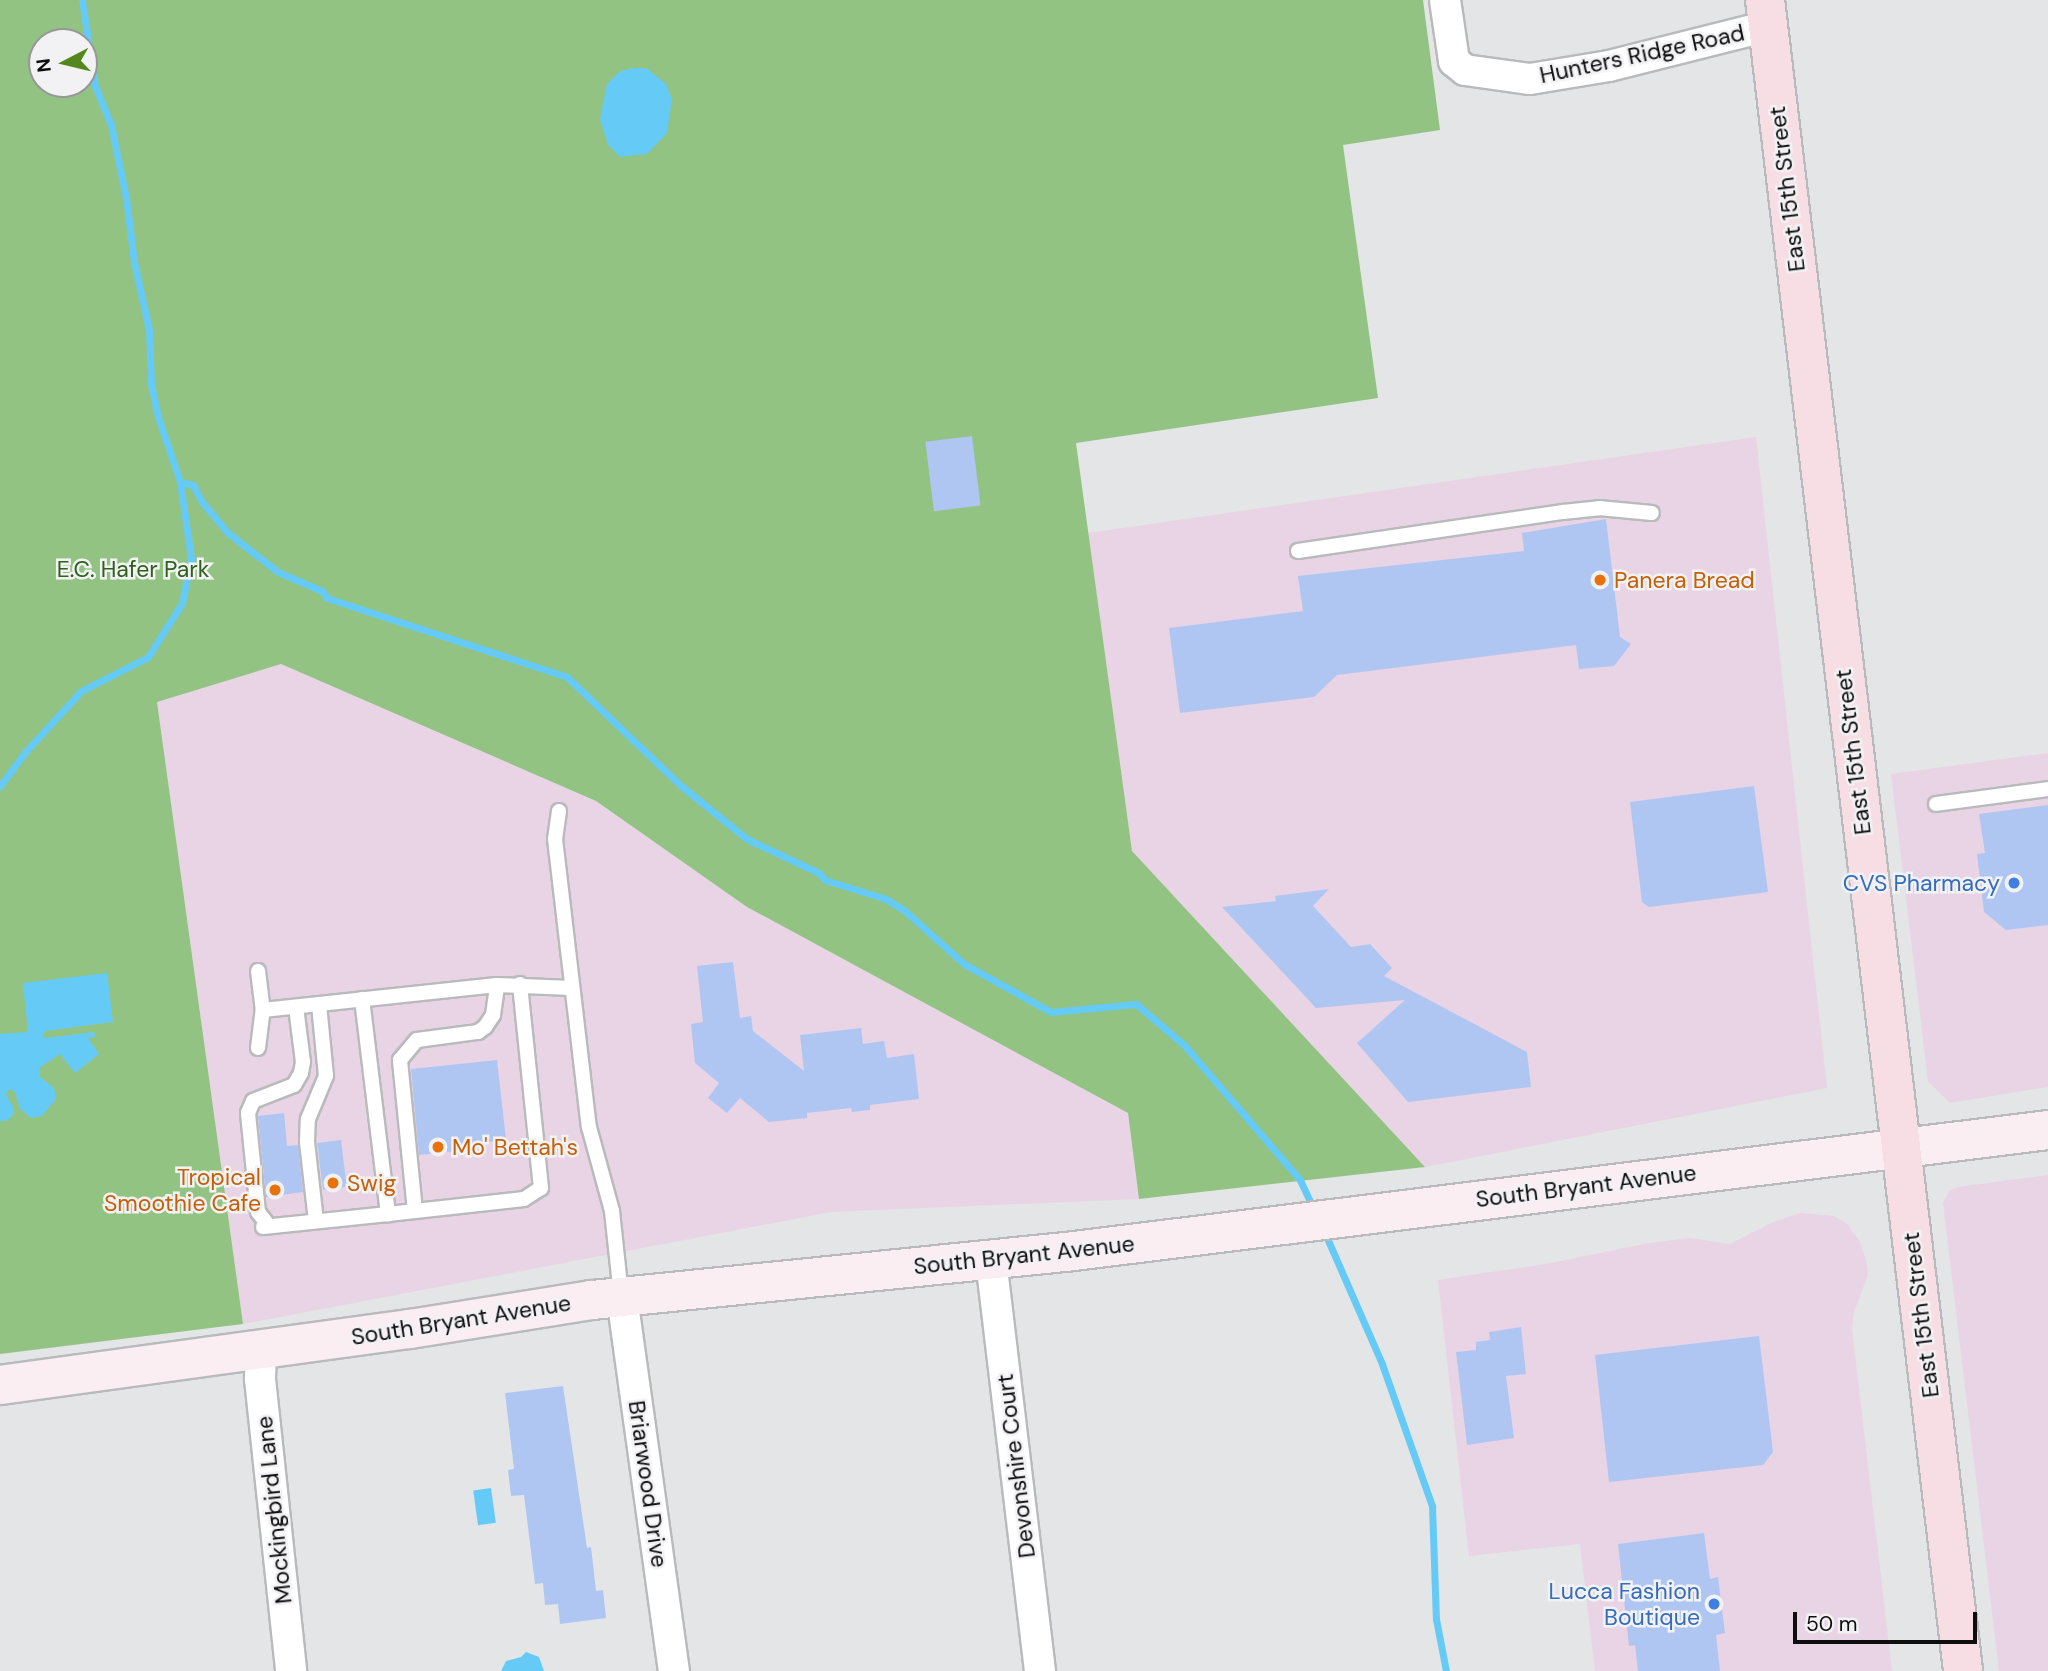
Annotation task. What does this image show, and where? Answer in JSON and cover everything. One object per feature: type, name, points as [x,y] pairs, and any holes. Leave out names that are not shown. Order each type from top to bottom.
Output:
[{"type":"main road","name":"East 15th Street","points":[[1767,13],[1963,1671]]},
{"type":"main road","name":"South Bryant Avenue","points":[[0,1385],[621,1297],[841,1272],[991,1260],[2048,1130]]},
{"type":"street","name":"Hunters Ridge Road","points":[[1445,0],[1454,61],[1465,71],[1530,79],[1609,66],[1767,13]]},
{"type":"street","name":"Devonshire Court","points":[[991,1260],[1040,1671]]},
{"type":"street","name":"Briarwood Drive","points":[[621,1297],[674,1671]]},
{"type":"street","name":"Mockingbird Lane","points":[[261,1350],[260,1379],[291,1671]]},
{"type":"lane","points":[[1298,551],[1599,508],[1652,513]]},
{"type":"lane","points":[[1936,804],[2048,789]]},
{"type":"lane","points":[[559,811],[555,839],[589,1127],[612,1211],[621,1297]]},
{"type":"lane","points":[[258,971],[263,1010],[258,1048]]},
{"type":"lane","points":[[296,1006],[303,1062],[301,1073],[294,1085],[253,1101],[247,1113],[258,1212],[266,1226],[524,1199],[541,1188],[520,984]]},
{"type":"lane","points":[[263,1010],[496,985],[572,988]]},
{"type":"lane","points":[[415,1211],[400,1060],[417,1040],[478,1032],[485,1027],[493,1015],[496,985]]},
{"type":"lane","points":[[362,999],[388,1214]]},
{"type":"lane","points":[[316,1221],[307,1142],[308,1119],[326,1076],[319,1004]]},
{"type":"shaded area","points":[[1756,437],[1827,1088],[1425,1167],[1132,851],[1088,533]]},
{"type":"shaded area","points":[[281,664],[596,801],[747,907],[1128,1113],[1139,1199],[831,1212],[243,1324],[157,702]]},
{"type":"shaded area","points":[[2048,753],[2048,1087],[1950,1103],[1928,1081],[1891,774]]},
{"type":"shaded area","points":[[2048,1175],[2048,1671],[1999,1671],[1943,1203],[1949,1191],[1958,1187]]},
{"type":"shaded area","points":[[1800,1213],[1834,1216],[1847,1224],[1860,1242],[1866,1260],[1868,1275],[1854,1312],[1852,1329],[1892,1671],[1595,1671],[1580,1544],[1469,1556],[1438,1280],[1546,1264],[1649,1243],[1690,1238],[1730,1244],[1771,1223]]},
{"type":"green space","name":"E.C. Hafer Park","points":[[0,0],[1423,0],[1440,130],[1343,145],[1378,398],[1076,443],[1132,851],[1425,1167],[1139,1199],[1128,1113],[747,907],[596,801],[281,664],[157,702],[243,1324],[0,1354]]},
{"type":"water","points":[[646,68],[666,84],[672,99],[667,133],[647,154],[620,157],[608,145],[600,119],[607,84],[619,72]]},
{"type":"water","points":[[107,973],[113,1022],[46,1031],[42,1036],[46,1038],[94,1032],[95,1037],[88,1038],[99,1054],[75,1073],[60,1054],[39,1068],[40,1077],[54,1088],[56,1099],[42,1116],[31,1118],[20,1109],[15,1092],[9,1089],[6,1094],[14,1109],[12,1117],[0,1121],[0,1034],[28,1032],[23,983]]},
{"type":"water","points":[[491,1488],[496,1523],[478,1525],[473,1491]]},
{"type":"water","points":[[526,1652],[539,1657],[544,1671],[501,1671],[506,1661],[521,1657]]},
{"type":"building","points":[[972,436],[981,505],[934,511],[925,442]]},
{"type":"building","points":[[1606,519],[1620,637],[1631,644],[1614,666],[1579,669],[1576,645],[1337,675],[1314,697],[1180,713],[1169,628],[1303,611],[1298,576],[1524,551],[1522,533]]},
{"type":"building","points":[[1754,786],[1768,892],[1649,907],[1642,902],[1630,802]]},
{"type":"building","name":"CVS Pharmacy","points":[[2048,805],[2048,925],[2006,930],[1984,912],[1977,854],[1985,853],[1979,814]]},
{"type":"building","points":[[1329,889],[1313,906],[1351,947],[1370,944],[1392,968],[1384,976],[1527,1052],[1531,1087],[1408,1102],[1357,1043],[1405,1000],[1316,1008],[1222,907],[1276,901],[1275,896]]},
{"type":"building","points":[[733,962],[740,1018],[751,1016],[753,1031],[804,1071],[800,1035],[861,1028],[863,1044],[884,1041],[887,1058],[914,1054],[919,1099],[870,1105],[870,1110],[852,1112],[851,1108],[807,1113],[807,1118],[769,1122],[740,1098],[727,1113],[708,1098],[719,1083],[695,1063],[691,1024],[703,1022],[697,966]]},
{"type":"building","points":[[497,1060],[506,1140],[467,1144],[467,1150],[419,1155],[411,1069]]},
{"type":"building","points":[[284,1113],[287,1146],[298,1145],[303,1192],[266,1197],[258,1116]]},
{"type":"building","points":[[341,1140],[347,1187],[323,1190],[317,1143]]},
{"type":"building","points":[[1521,1327],[1526,1374],[1506,1376],[1514,1438],[1467,1445],[1456,1352],[1476,1350],[1476,1342],[1490,1340],[1489,1332]]},
{"type":"building","points":[[1759,1336],[1773,1452],[1763,1465],[1609,1482],[1595,1355]]},
{"type":"building","points":[[563,1386],[587,1548],[591,1547],[596,1591],[603,1590],[606,1618],[560,1624],[558,1604],[545,1605],[543,1583],[535,1584],[524,1495],[511,1496],[508,1470],[514,1469],[505,1393]]},
{"type":"building","points":[[1704,1533],[1710,1579],[1718,1577],[1725,1633],[1716,1635],[1720,1671],[1638,1671],[1635,1645],[1629,1646],[1618,1544]]},
{"type":"waterway","points":[[0,786],[26,751],[81,691],[148,657],[182,603],[191,558],[180,482],[158,417],[151,384],[149,330],[134,262],[126,198],[111,125],[95,86],[82,0]]},
{"type":"waterway","points":[[180,482],[193,485],[202,502],[228,533],[278,572],[322,591],[327,598],[567,677],[680,785],[747,839],[819,873],[825,880],[886,899],[905,911],[964,964],[1051,1012],[1136,1004],[1184,1045],[1300,1180],[1313,1208]]},
{"type":"waterway","points":[[1324,1231],[1382,1364],[1432,1506],[1436,1619],[1446,1671]]},
{"type":"place","name":"Panera Bread","points":[[1600,580]]},
{"type":"place","name":"CVS Pharmacy","points":[[2014,883]]},
{"type":"place","name":"Mo' Bettah's","points":[[438,1147]]},
{"type":"place","name":"Swig","points":[[333,1183]]},
{"type":"place","name":"Tropical Smoothie Cafe","points":[[275,1190]]},
{"type":"place","name":"Lucca Fashion Boutique","points":[[1714,1604]]}]
